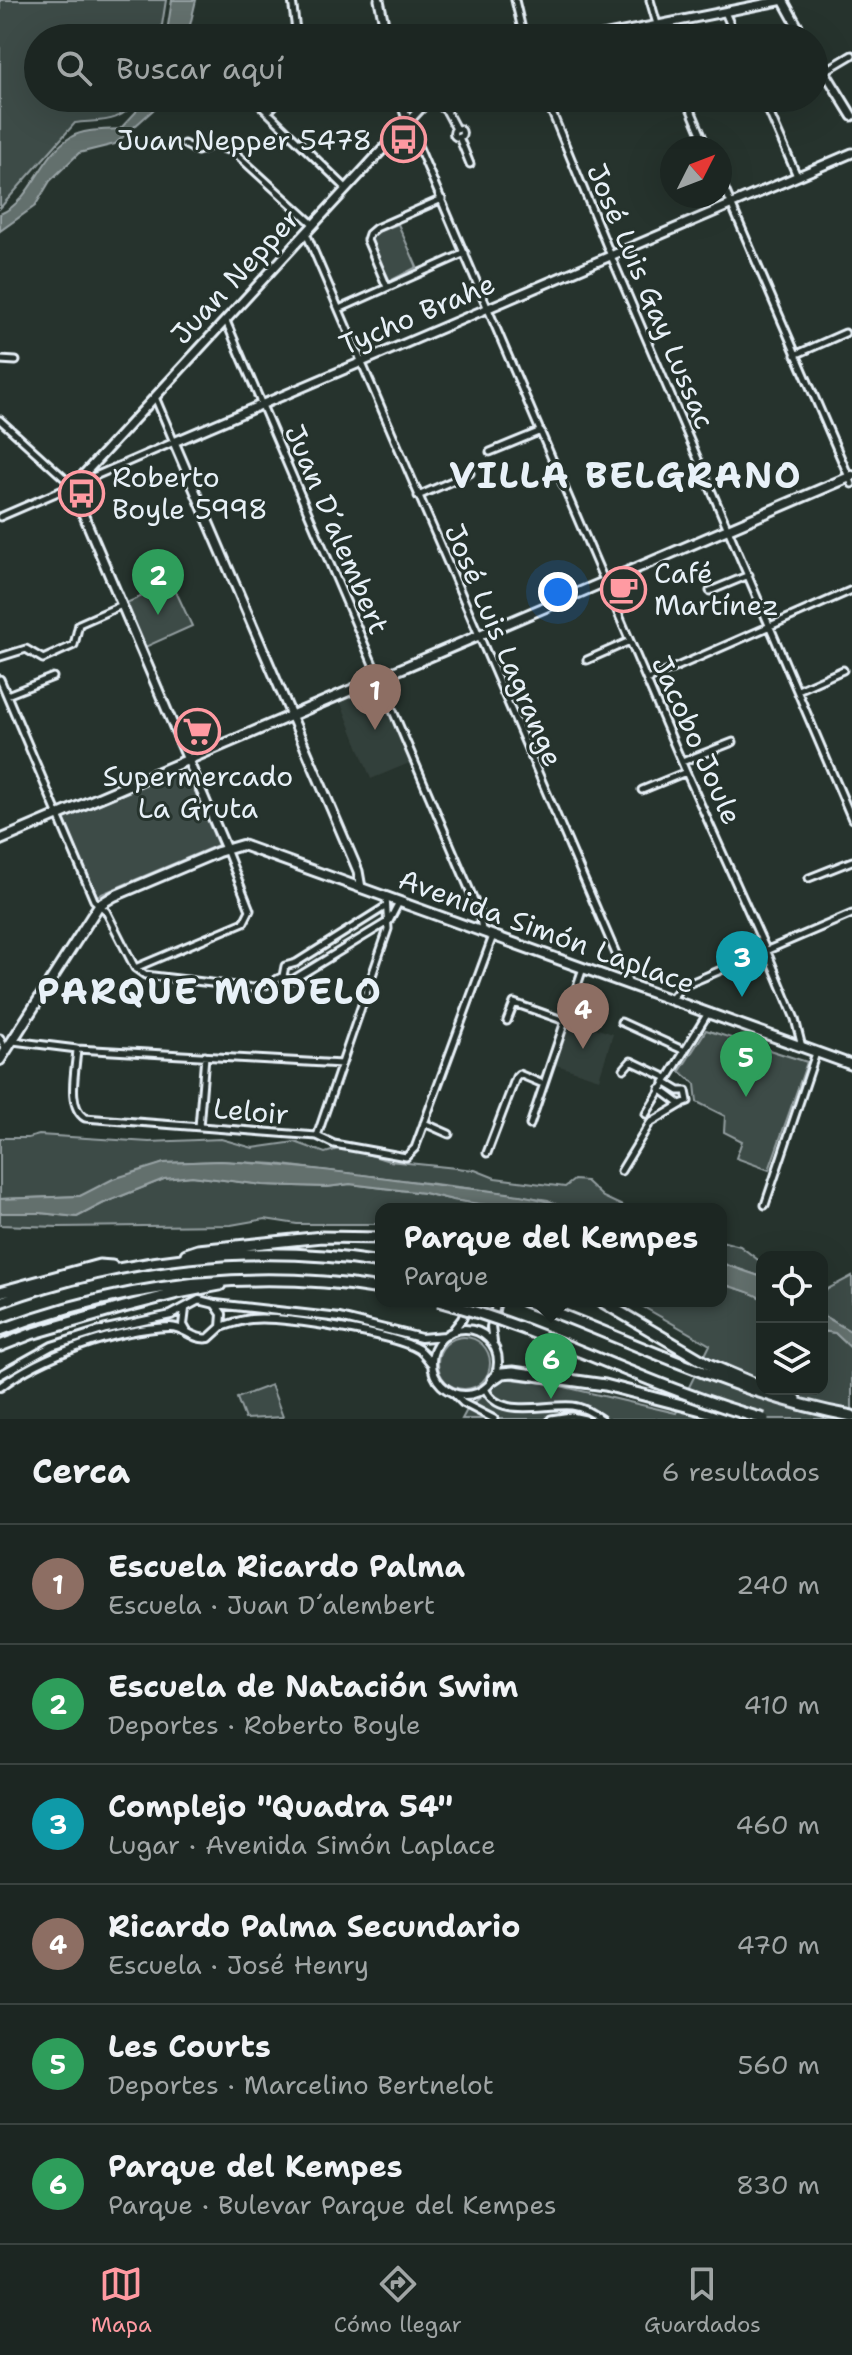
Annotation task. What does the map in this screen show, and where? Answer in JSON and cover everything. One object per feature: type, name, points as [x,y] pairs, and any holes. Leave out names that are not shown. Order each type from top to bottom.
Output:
[{"type":"highway","points":[[167,1260],[198,1250],[335,1237],[375,1238]]},
{"type":"highway","points":[[0,1302],[56,1283],[167,1260],[272,1253],[375,1262]]},
{"type":"highway","points":[[0,1292],[99,1265],[131,1266]]},
{"type":"highway","points":[[3,1345],[160,1297],[247,1279]]},
{"type":"highway","points":[[0,1330],[65,1307],[186,1283],[247,1279],[315,1281],[375,1288]]},
{"type":"highway","points":[[457,1307],[527,1329],[691,1396],[764,1419]]},
{"type":"highway","points":[[540,1307],[734,1385],[852,1416]]},
{"type":"highway","points":[[611,1307],[708,1364],[756,1384]]},
{"type":"highway","points":[[493,1379],[502,1373],[513,1372],[559,1377],[614,1387],[736,1419]]},
{"type":"highway","points":[[784,1395],[825,1411]]},
{"type":"main road","points":[[379,0],[384,24]]},
{"type":"main road","points":[[666,24],[783,0],[796,24]]},
{"type":"main road","points":[[828,76],[852,116]]},
{"type":"main road","name":"Jacobo Joule","points":[[405,112],[408,122]]},
{"type":"main road","name":"Juan Nepper","points":[[73,486],[418,112]]},
{"type":"main road","name":"Tycho Brahe","points":[[732,204],[852,153]]},
{"type":"main road","name":"Tycho Brahe","points":[[174,442],[722,208]]},
{"type":"main road","points":[[174,442],[358,871],[361,888]]},
{"type":"main road","points":[[0,840],[851,479]]},
{"type":"main road","points":[[0,1060],[99,905],[226,849],[73,486]]},
{"type":"main road","name":"Avenida Simón Laplace","points":[[226,849],[245,846],[361,888],[385,902],[399,902],[852,1065]]},
{"type":"street","points":[[292,0],[295,24]]},
{"type":"street","points":[[515,0],[521,24]]},
{"type":"street","points":[[650,0],[656,24]]},
{"type":"street","points":[[725,12],[730,24]]},
{"type":"street","points":[[828,69],[852,55]]},
{"type":"street","points":[[447,112],[456,129],[453,134],[459,137],[470,164]]},
{"type":"street","name":"José Luis Gay Lussac","points":[[552,112],[852,819]]},
{"type":"street","points":[[692,112],[702,136]]},
{"type":"street","points":[[769,112],[797,176]]},
{"type":"street","points":[[268,113],[346,188]]},
{"type":"street","name":"Jacobo Joule","points":[[408,122],[686,772],[767,952],[795,1019],[802,1047]]},
{"type":"street","points":[[184,144],[197,151],[213,145],[234,152],[313,224]]},
{"type":"street","points":[[387,287],[367,240],[369,234],[442,199]]},
{"type":"street","points":[[732,206],[851,479]]},
{"type":"street","name":"José Luis Lagrange","points":[[305,232],[629,985]]},
{"type":"street","points":[[339,309],[465,253]]},
{"type":"street","name":"Juan D´alembert","points":[[225,320],[479,912],[482,931]]},
{"type":"street","points":[[795,355],[845,333]]},
{"type":"street","points":[[0,360],[16,361]]},
{"type":"street","points":[[154,396],[174,442]]},
{"type":"street","points":[[0,420],[73,486]]},
{"type":"street","points":[[490,452],[541,431]]},
{"type":"street","name":"Tycho Brahe","points":[[0,517],[174,442]]},
{"type":"street","points":[[418,496],[470,473]]},
{"type":"street","points":[[710,591],[749,575]]},
{"type":"street","points":[[647,680],[852,590]]},
{"type":"street","points":[[0,657],[26,649],[43,659],[77,643],[79,624],[122,605]]},
{"type":"street","points":[[587,660],[630,641]]},
{"type":"street","points":[[798,690],[843,670]]},
{"type":"street","points":[[7,695],[53,677]]},
{"type":"street","points":[[0,679],[94,900],[106,911],[135,968],[142,974],[153,976],[253,988],[283,976]]},
{"type":"street","points":[[682,762],[733,742]]},
{"type":"street","points":[[642,790],[686,772]]},
{"type":"street","points":[[135,968],[244,922],[250,910],[226,849]]},
{"type":"street","points":[[809,878],[852,861]]},
{"type":"street","points":[[283,976],[285,966],[296,963],[385,902],[389,921]]},
{"type":"street","points":[[317,1136],[389,921],[399,902]]},
{"type":"street","points":[[671,999],[681,987],[852,914]]},
{"type":"street","points":[[283,976],[294,979],[389,921]]},
{"type":"street","points":[[449,1134],[424,1123],[493,936]]},
{"type":"street","points":[[152,962],[147,970],[153,976]]},
{"type":"street","points":[[530,1125],[583,968]]},
{"type":"street","points":[[507,1021],[514,1003],[565,1021]]},
{"type":"street","points":[[646,1114],[709,1013]]},
{"type":"street","points":[[621,1022],[685,1051]]},
{"type":"street","points":[[0,1038],[6,1050]]},
{"type":"street","points":[[13,1041],[77,1049],[342,1064]]},
{"type":"street","name":"Leloir","points":[[77,1049],[74,1105],[85,1118],[317,1136],[334,1144],[401,1158],[410,1155],[424,1123]]},
{"type":"street","points":[[765,1205],[816,1052]]},
{"type":"street","points":[[199,1127],[205,1056]]},
{"type":"street","points":[[621,1171],[650,1123],[688,1101],[688,1093],[631,1061],[624,1069]]},
{"type":"street","points":[[487,1153],[516,1077],[519,1074],[543,1084]]},
{"type":"street","points":[[660,1089],[682,1104]]},
{"type":"street","points":[[0,1375],[30,1356],[60,1343],[171,1315],[199,1300],[340,1318],[421,1338],[460,1329],[476,1330],[494,1345]]},
{"type":"street","points":[[215,1304],[222,1314],[221,1327]]},
{"type":"street","points":[[431,1363],[436,1344],[460,1323],[467,1307]]},
{"type":"street","points":[[454,1394],[473,1395],[493,1379],[498,1363],[491,1327],[496,1307]]},
{"type":"street","points":[[185,1309],[182,1316],[187,1332]]},
{"type":"street","points":[[0,1387],[41,1362],[103,1340],[172,1326],[193,1337],[209,1338],[221,1327],[252,1319],[292,1321],[338,1328],[415,1347],[431,1363],[440,1385],[463,1403],[494,1419]]},
{"type":"street","points":[[485,1388],[493,1405],[508,1413],[518,1415],[571,1406],[601,1419]]},
{"type":"street","points":[[551,1419],[571,1416],[585,1419]]},
{"type":"shaded area","points":[[0,0],[166,0],[162,24],[24,24],[24,112],[125,112],[102,121],[75,123],[0,208]]},
{"type":"shaded area","points":[[172,0],[196,0],[190,24],[168,24]]},
{"type":"shaded area","points":[[136,112],[151,112],[115,144],[79,153],[50,181],[35,206],[0,231],[0,214],[21,199],[60,145],[82,133],[120,129]]},
{"type":"shaded area","points":[[398,224],[417,267],[390,281],[370,241],[375,233]]},
{"type":"shaded area","points":[[172,583],[192,626],[143,648],[124,604]]},
{"type":"shaded area","points":[[377,682],[412,762],[371,779],[339,698]]},
{"type":"shaded area","points":[[185,768],[218,845],[97,896],[64,819]]},
{"type":"shaded area","points":[[568,1019],[613,1034],[599,1079],[553,1064]]},
{"type":"shaded area","points":[[706,1030],[807,1062],[769,1170],[736,1158],[742,1141],[724,1132],[725,1116],[697,1102],[695,1084],[680,1071]]},
{"type":"shaded area","points":[[39,1135],[149,1142],[221,1139],[253,1148],[295,1142],[325,1153],[345,1147],[389,1161],[475,1170],[495,1178],[565,1187],[574,1180],[586,1181],[603,1197],[616,1203],[554,1203],[498,1192],[275,1164],[220,1161],[164,1163],[80,1196],[0,1199],[0,1138]]},
{"type":"shaded area","points":[[220,1161],[305,1168],[508,1193],[552,1203],[473,1203],[350,1184],[327,1187],[263,1185],[192,1176],[164,1179],[77,1217],[0,1213],[0,1199],[80,1196],[113,1179],[164,1163]]},
{"type":"shaded area","points":[[192,1176],[263,1185],[327,1187],[350,1184],[473,1203],[375,1203],[375,1224],[297,1224],[265,1219],[231,1225],[0,1225],[0,1213],[77,1217],[164,1179]]},
{"type":"shaded area","points":[[727,1243],[740,1246],[756,1258],[756,1275],[727,1265]]},
{"type":"shaded area","points":[[727,1265],[756,1275],[756,1295],[727,1285]]},
{"type":"shaded area","points":[[852,1276],[852,1332],[828,1318],[828,1289]]},
{"type":"shaded area","points":[[727,1285],[756,1295],[756,1395],[828,1395],[828,1332],[835,1333],[852,1349],[852,1419],[462,1419],[468,1408],[503,1378],[552,1384],[676,1413],[710,1345],[644,1307],[727,1307]]},
{"type":"shaded area","points":[[828,1318],[852,1332],[852,1349],[835,1333],[828,1332]]},
{"type":"shaded area","points":[[464,1337],[483,1344],[490,1363],[483,1382],[464,1389],[445,1382],[438,1363],[445,1344]]},
{"type":"shaded area","points":[[271,1385],[283,1417],[245,1419],[237,1398]]},
{"type":"place","name":"Juan Nepper 5478","points":[[403,140]]},
{"type":"place","name":"Roberto Boyle 5998","points":[[81,493]]},
{"type":"place","name":"Café Martínez","points":[[623,589]]},
{"type":"place","name":"Escuela de Natación Swim","points":[[158,615]]},
{"type":"place","name":"Escuela Ricardo Palma","points":[[375,730]]},
{"type":"place","name":"Supermercado La Gruta","points":[[198,732]]},
{"type":"place","name":"Complejo \"Quadra 54\"","points":[[742,997]]},
{"type":"place","name":"Ricardo Palma Secundario","points":[[583,1049]]},
{"type":"place","name":"Les Courts","points":[[746,1097]]},
{"type":"place","name":"Parque del Kempes","points":[[551,1399]]},
{"type":"district","name":"VILLA BELGRANO","points":[[626,475]]},
{"type":"district","name":"PARQUE MODELO","points":[[210,991]]}]
